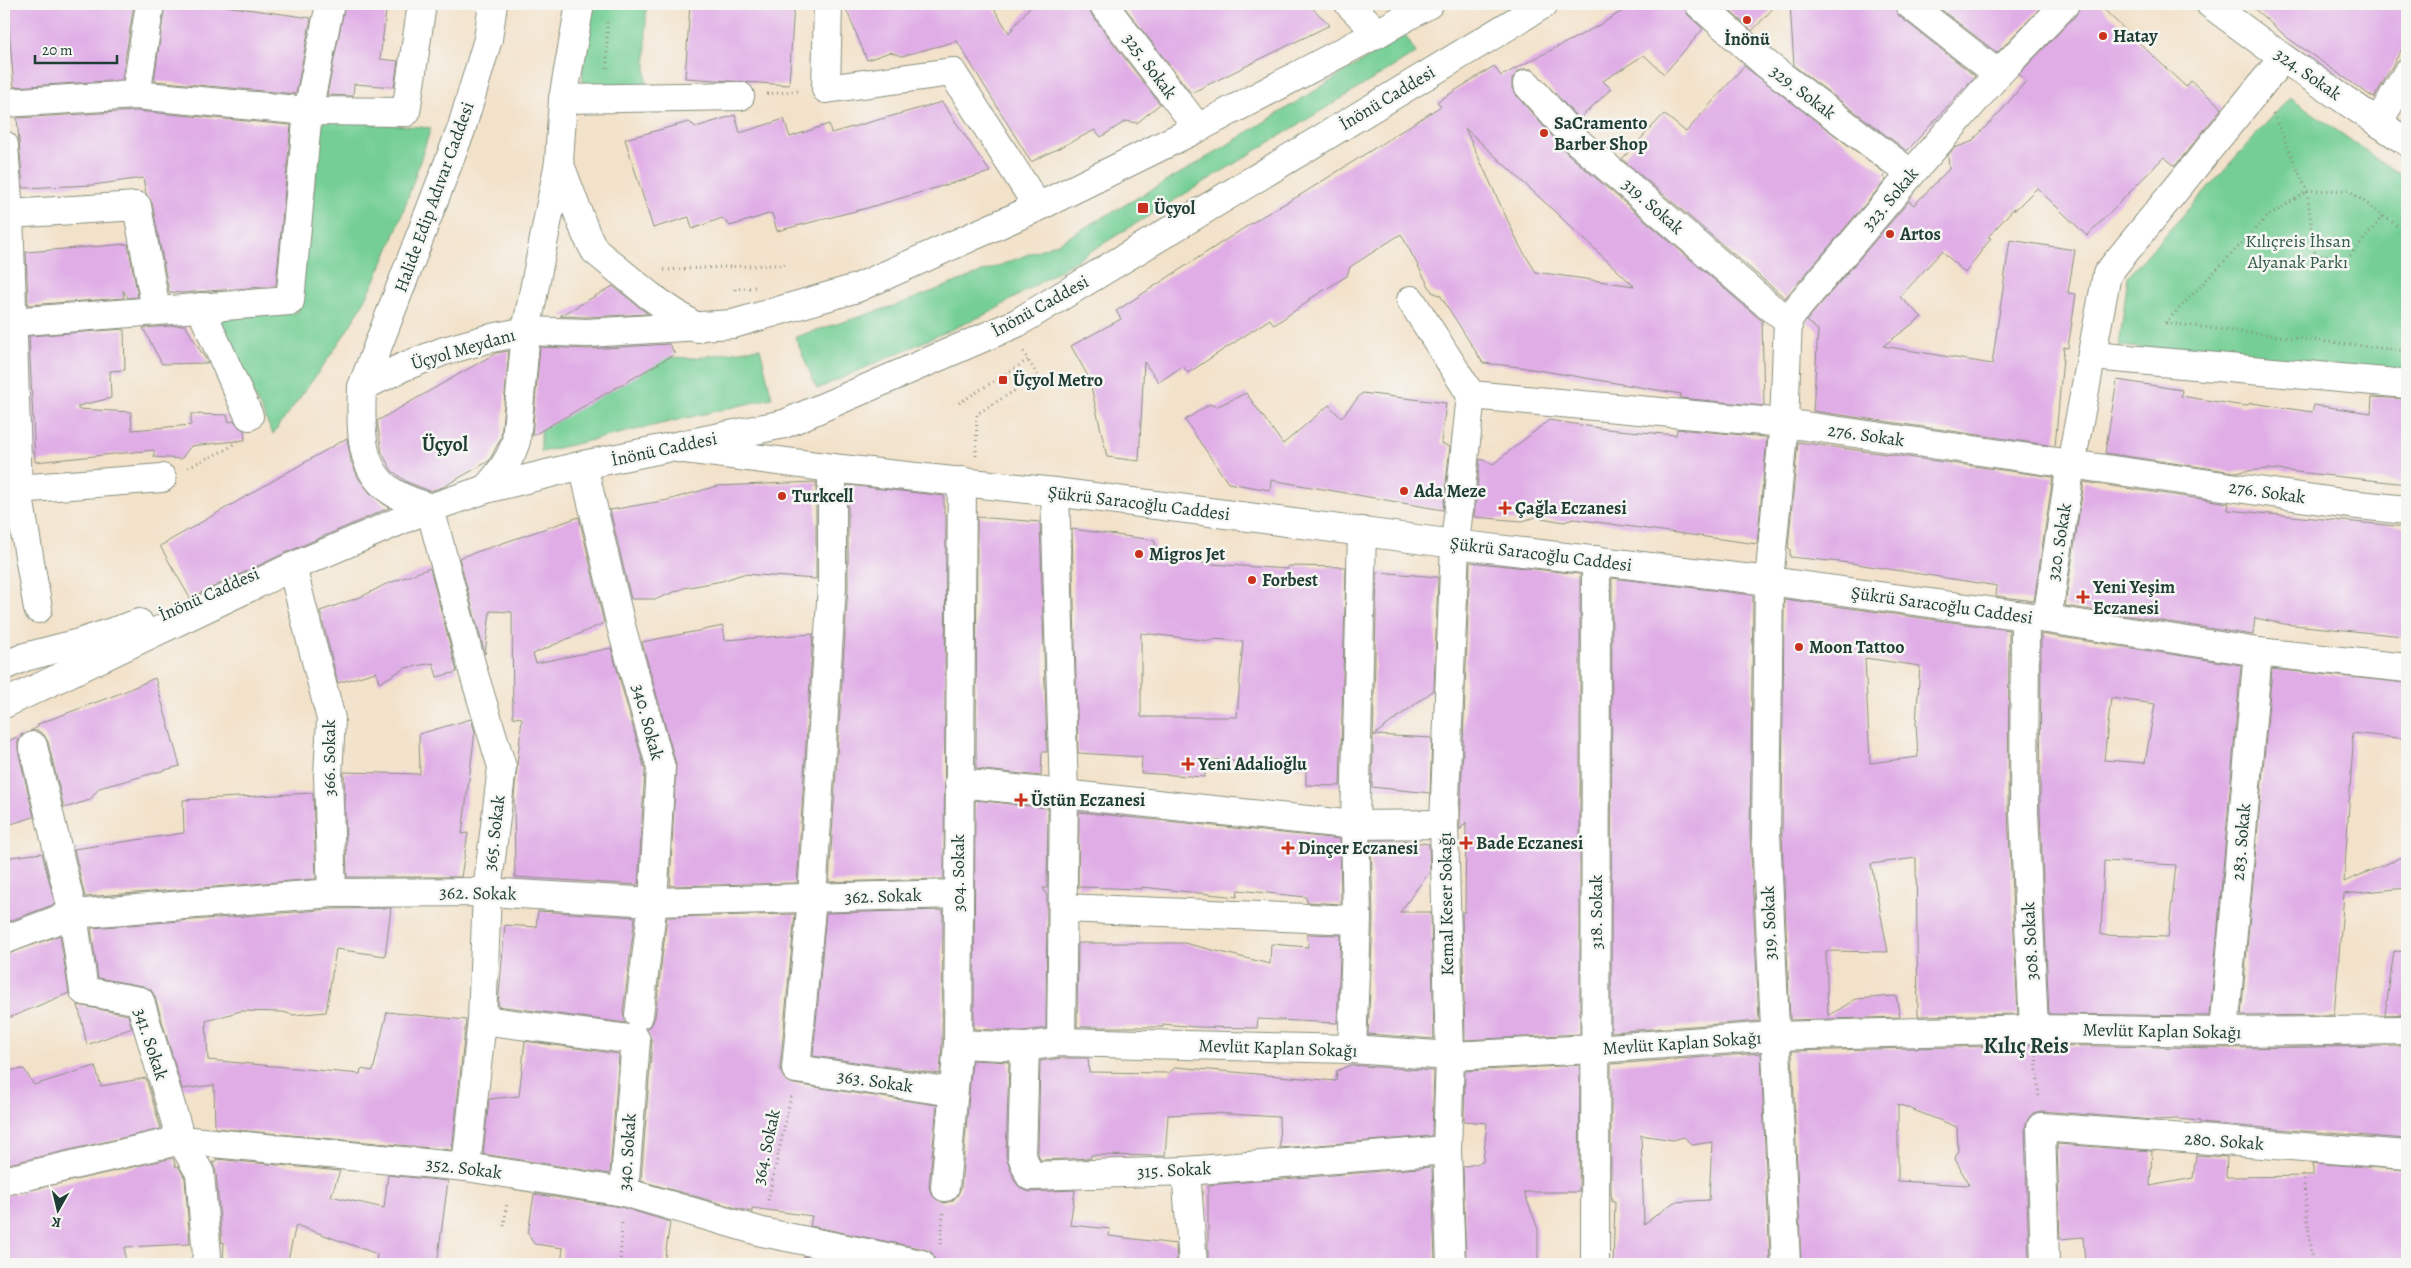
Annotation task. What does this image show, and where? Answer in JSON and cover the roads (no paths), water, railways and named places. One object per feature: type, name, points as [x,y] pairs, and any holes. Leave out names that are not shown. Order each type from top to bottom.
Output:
[{"type":"street","points":[[136,94],[150,4]]},
{"type":"street","points":[[11,322],[290,301],[308,111],[330,4]]},
{"type":"street","points":[[4,103],[136,94],[308,111],[406,112],[422,4]]},
{"type":"street","name":"Halide Edip Adıvar Caddesi","points":[[362,387],[461,130],[488,39],[492,4]]},
{"type":"street","points":[[580,4],[563,99],[559,162],[526,331],[587,332],[697,328],[733,324],[857,288],[1038,207],[1198,128],[1429,4]]},
{"type":"street","points":[[828,4],[826,89],[952,72],[1038,207]]},
{"type":"street","name":"325. Sokak","points":[[1103,4],[1198,128]]},
{"type":"street","points":[[1350,4],[1378,33]]},
{"type":"street","name":"İnönü Caddesi","points":[[4,704],[292,568],[430,508],[486,489],[583,465],[784,424],[1017,323],[1544,4]]},
{"type":"street","name":"329. Sokak","points":[[1699,4],[1766,64],[1910,174]]},
{"type":"street","points":[[1909,4],[1998,74]]},
{"type":"street","name":"323. Sokak","points":[[1788,319],[1910,174],[1998,74],[2065,4]]},
{"type":"street","name":"324. Sokak","points":[[2210,4],[2283,58],[2407,142]]},
{"type":"street","name":"320. Sokak","points":[[2036,618],[2071,464],[2093,356],[2107,274],[2283,58]]},
{"type":"street","points":[[2378,123],[2407,73]]},
{"type":"street","name":"319. Sokak","points":[[1527,84],[1578,142],[1771,308],[1788,319]]},
{"type":"street","points":[[563,99],[608,100],[740,96]]},
{"type":"street","points":[[4,145],[9,214],[11,490],[38,609]]},
{"type":"street","points":[[559,162],[586,234],[595,251],[650,296],[697,328]]},
{"type":"street","points":[[9,214],[137,206],[156,310]]},
{"type":"street","points":[[1410,300],[1471,395],[1455,544]]},
{"type":"street","points":[[200,307],[249,416]]},
{"type":"street","points":[[1784,423],[1788,319]]},
{"type":"street","name":"Üçyol Meydanı","points":[[362,387],[403,367],[444,351],[526,331],[516,441],[507,463],[486,489]]},
{"type":"street","points":[[2093,356],[2407,384]]},
{"type":"street","points":[[362,387],[361,433],[366,457],[378,480],[400,495],[430,508]]},
{"type":"street","name":"276. Sokak","points":[[1471,395],[1784,423],[2407,510]]},
{"type":"street","name":"319. Sokak","points":[[1784,423],[1769,581],[1766,834],[1786,1264]]},
{"type":"street","name":"Şükrü Saracoğlu Caddesi","points":[[673,447],[832,468],[1055,492],[1455,544],[1769,581],[2036,618],[2258,652],[2407,668]]},
{"type":"street","name":"340. Sokak","points":[[583,465],[622,626],[661,768],[653,902],[637,1027],[624,1192]]},
{"type":"street","points":[[812,898],[832,586],[832,468]]},
{"type":"street","points":[[11,490],[162,478]]},
{"type":"street","name":"304. Sokak","points":[[945,1187],[958,1044],[959,783],[968,482]]},
{"type":"street","points":[[1055,492],[1064,794],[1064,908],[1060,1042]]},
{"type":"street","name":"İnönü Caddesi","points":[[4,666],[25,657],[79,643],[172,612],[390,512],[400,495]]},
{"type":"street","name":"365. Sokak","points":[[430,508],[472,671],[502,767],[487,892],[482,1020],[466,1167]]},
{"type":"street","points":[[1352,1049],[1357,920],[1355,825],[1362,531]]},
{"type":"street","name":"Kemal Keser Sokağı","points":[[1451,1264],[1448,1150],[1450,1056],[1444,824],[1455,544]]},
{"type":"street","name":"318. Sokak","points":[[1595,1264],[1596,560]]},
{"type":"street","name":"366. Sokak","points":[[292,568],[331,719],[328,776],[332,893]]},
{"type":"street","name":"308. Sokak","points":[[2034,1029],[2024,812],[2036,618]]},
{"type":"street","name":"283. Sokak","points":[[2224,1032],[2258,652]]},
{"type":"street","name":"341. Sokak","points":[[33,746],[73,914],[84,991],[140,1001],[181,1140],[200,1174],[207,1256],[205,1264]]},
{"type":"street","points":[[959,783],[1355,825],[1444,824]]},
{"type":"street","name":"362. Sokak","points":[[4,940],[73,914],[332,893],[487,892],[653,902],[958,894]]},
{"type":"street","name":"363. Sokak","points":[[812,898],[796,1069],[953,1092]]},
{"type":"street","points":[[1064,908],[1357,920]]},
{"type":"street","points":[[482,1020],[637,1027]]},
{"type":"street","name":"Mevlüt Kaplan Sokağı","points":[[958,1044],[1024,1047],[1060,1042],[1352,1049],[1450,1056],[1595,1049],[1774,1036],[2034,1029],[2224,1032],[2407,1030]]},
{"type":"street","name":"315. Sokak","points":[[1024,1047],[1022,1156],[1030,1176],[1186,1171],[1448,1150]]},
{"type":"street","name":"280. Sokak","points":[[2045,1264],[2041,1127],[2407,1155]]},
{"type":"street","name":"352. Sokak","points":[[4,1181],[181,1140],[466,1167],[624,1192],[762,1232],[920,1264]]},
{"type":"street","points":[[1186,1171],[1193,1264]]},
{"type":"place","name":"İnönü","points":[[1747,20]]},
{"type":"place","name":"Hatay","points":[[2103,36]]},
{"type":"place","name":"SaCramento Barber Shop","points":[[1544,133]]},
{"type":"place","name":"Üçyol","points":[[1143,208]]},
{"type":"place","name":"Artos","points":[[1890,234]]},
{"type":"place","name":"Üçyol Metro","points":[[1003,380]]},
{"type":"place","name":"Ada Meze","points":[[1404,491]]},
{"type":"place","name":"Turkcell","points":[[782,496]]},
{"type":"place","name":"Çağla Eczanesi","points":[[1505,508]]},
{"type":"place","name":"Migros Jet","points":[[1139,554]]},
{"type":"place","name":"Forbest","points":[[1252,580]]},
{"type":"place","name":"Yeni Yeşim Eczanesi","points":[[2083,597]]},
{"type":"place","name":"Moon Tattoo","points":[[1799,647]]},
{"type":"place","name":"Yeni Adalioğlu","points":[[1188,764]]},
{"type":"place","name":"Üstün Eczanesi","points":[[1021,800]]},
{"type":"place","name":"Bade Eczanesi","points":[[1466,843]]},
{"type":"place","name":"Dinçer Eczanesi","points":[[1288,848]]},
{"type":"district","name":"Üçyol","points":[[445,444]]},
{"type":"district","name":"Kılıç Reis","points":[[2026,1045]]},
{"type":"park label","name":"Kılıçreis İhsan Alyanak Parkı","points":[[2298,251]]}]
